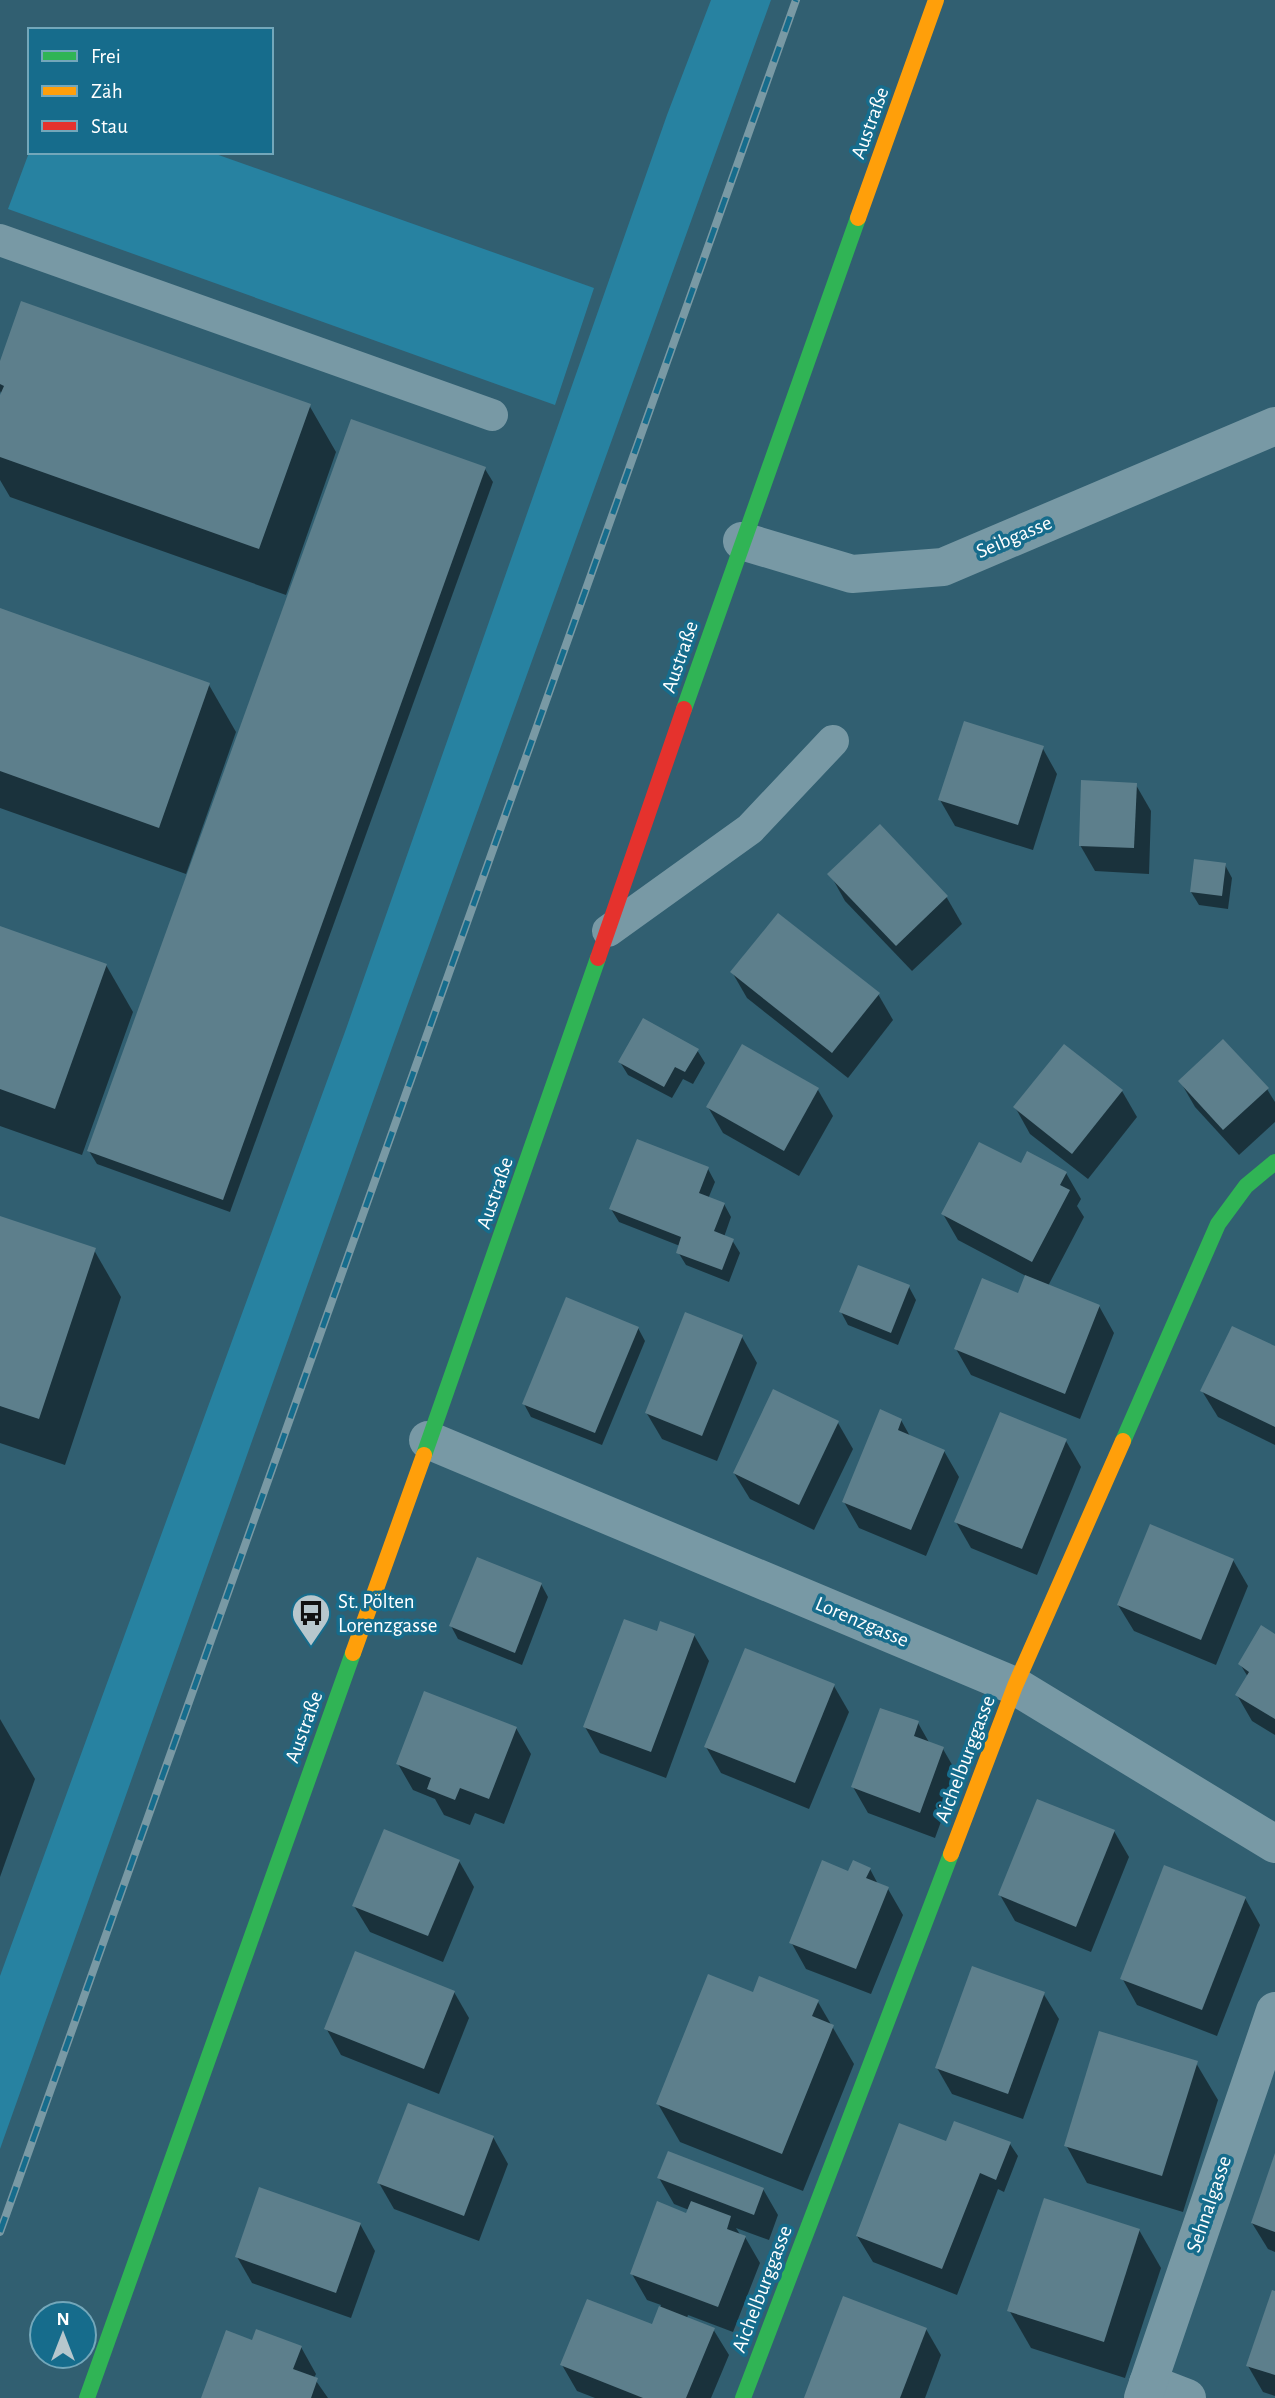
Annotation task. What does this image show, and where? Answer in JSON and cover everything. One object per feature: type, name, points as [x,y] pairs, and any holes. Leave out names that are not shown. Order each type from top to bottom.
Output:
[{"type":"street","name":"Austraße","points":[[87,2398],[608,931],[742,541],[936,0]]},
{"type":"street","name":"Seibgasse","points":[[742,541],[852,574],[943,567],[1275,426]]},
{"type":"street","name":"Aichelburggasse","points":[[743,2398],[1015,1686],[1218,1224],[1246,1186],[1275,1162]]},
{"type":"street","name":"Lorenzgasse","points":[[428,1440],[1015,1686],[1275,1844]]},
{"type":"street","name":"Sehnalgasse","points":[[1145,2390],[1275,2011]]},
{"type":"street","points":[[1145,2390],[1187,2398]]},
{"type":"lane","points":[[0,240],[492,415]]},
{"type":"lane","points":[[608,931],[750,829],[832,741]]},
{"type":"shaded area","points":[[711,0],[771,0],[393,1045],[0,2149],[0,1976],[346,1029],[667,115]]},
{"type":"shaded area","points":[[29,154],[216,154],[594,288],[555,405],[8,209]]},
{"type":"building","points":[[21,301],[311,404],[259,549],[0,457],[0,395],[4,386],[0,384],[0,361]]},
{"type":"building","points":[[351,419],[486,467],[223,1200],[87,1151]]},
{"type":"building","points":[[0,608],[210,683],[159,828],[0,771]]},
{"type":"building","points":[[964,721],[1044,746],[1018,825],[938,800]]},
{"type":"building","points":[[1081,780],[1137,783],[1134,848],[1079,846]]},
{"type":"building","points":[[880,824],[948,896],[896,946],[827,874]]},
{"type":"building","points":[[1194,859],[1226,863],[1222,896],[1190,892]]},
{"type":"building","points":[[778,913],[880,993],[832,1053],[730,972]]},
{"type":"building","points":[[0,926],[107,964],[55,1109],[0,1089]]},
{"type":"building","points":[[643,1018],[699,1049],[685,1072],[675,1067],[664,1087],[618,1062]]},
{"type":"building","points":[[1223,1039],[1269,1088],[1223,1130],[1178,1081]]},
{"type":"building","points":[[742,1044],[819,1088],[784,1151],[706,1107]]},
{"type":"building","points":[[1064,1044],[1123,1090],[1072,1154],[1013,1107]]},
{"type":"building","points":[[637,1139],[709,1167],[699,1193],[725,1203],[714,1231],[734,1239],[722,1270],[676,1253],[681,1237],[609,1209]]},
{"type":"building","points":[[979,1142],[1021,1163],[1027,1151],[1067,1172],[1060,1185],[1070,1190],[1032,1262],[941,1214]]},
{"type":"building","points":[[0,1216],[96,1248],[39,1419],[0,1406]]},
{"type":"building","points":[[858,1265],[910,1285],[891,1333],[839,1312]]},
{"type":"building","points":[[1025,1275],[1100,1305],[1065,1394],[954,1349],[982,1278],[1018,1293]]},
{"type":"building","points":[[566,1297],[639,1327],[595,1433],[522,1404]]},
{"type":"building","points":[[685,1312],[743,1335],[702,1436],[645,1413]]},
{"type":"building","points":[[1232,1326],[1275,1346],[1275,1427],[1200,1391]]},
{"type":"building","points":[[773,1389],[839,1421],[799,1505],[733,1473]]},
{"type":"building","points":[[880,1409],[902,1419],[898,1430],[945,1450],[911,1530],[842,1502]]},
{"type":"building","points":[[1000,1412],[1067,1439],[1022,1549],[954,1522]]},
{"type":"building","points":[[1150,1524],[1234,1559],[1201,1640],[1117,1605]]},
{"type":"building","points":[[477,1557],[542,1583],[515,1653],[449,1626]]},
{"type":"building","points":[[624,1619],[657,1631],[660,1621],[695,1634],[651,1752],[583,1727]]},
{"type":"building","points":[[1261,1625],[1275,1634],[1275,1719],[1235,1695],[1249,1672],[1238,1664]]},
{"type":"building","points":[[745,1648],[835,1684],[795,1783],[704,1747]]},
{"type":"building","points":[[424,1691],[517,1727],[489,1799],[460,1788],[455,1800],[427,1789],[431,1778],[396,1764]]},
{"type":"building","points":[[880,1708],[919,1721],[914,1736],[944,1747],[920,1813],[851,1787]]},
{"type":"building","points":[[1037,1799],[1115,1830],[1076,1927],[998,1895]]},
{"type":"building","points":[[384,1829],[460,1860],[428,1936],[352,1906]]},
{"type":"building","points":[[822,1860],[848,1871],[853,1860],[871,1868],[866,1878],[889,1887],[856,1969],[789,1943]]},
{"type":"building","points":[[1164,1865],[1246,1897],[1202,2010],[1120,1979]]},
{"type":"building","points":[[355,1951],[455,1991],[424,2069],[324,2029]]},
{"type":"building","points":[[972,1966],[1045,1992],[1008,2094],[935,2068]]},
{"type":"building","points":[[708,1974],[753,1992],[759,1976],[819,2000],[812,2016],[834,2025],[782,2154],[656,2104]]},
{"type":"building","points":[[1099,2031],[1198,2061],[1162,2176],[1064,2146]]},
{"type":"building","points":[[408,2103],[494,2136],[464,2216],[377,2183]]},
{"type":"building","points":[[954,2121],[1011,2142],[996,2180],[980,2173],[942,2269],[856,2236],[899,2123],[946,2141]]},
{"type":"building","points":[[668,2151],[764,2188],[754,2215],[657,2178]]},
{"type":"building","points":[[1275,2153],[1275,2232],[1251,2223]]},
{"type":"building","points":[[259,2187],[361,2223],[336,2293],[235,2257]]},
{"type":"building","points":[[1044,2198],[1140,2229],[1104,2342],[1007,2311]]},
{"type":"building","points":[[657,2201],[686,2213],[691,2201],[731,2216],[727,2229],[746,2236],[718,2307],[630,2274]]},
{"type":"building","points":[[1272,2290],[1275,2291],[1275,2375],[1246,2366]]},
{"type":"building","points":[[843,2296],[927,2328],[900,2398],[804,2398]]},
{"type":"building","points":[[587,2299],[652,2324],[659,2306],[715,2328],[686,2398],[643,2398],[560,2365]]},
{"type":"building","points":[[256,2329],[302,2346],[293,2369],[318,2378],[311,2398],[201,2398],[226,2330],[252,2340]]},
{"type":"railway","points":[[0,2232],[796,0]]},
{"type":"traffic: fast","points":[[684,709],[858,218]]},
{"type":"traffic: fast","points":[[424,1455],[598,958]]},
{"type":"traffic: fast","points":[[1123,1441],[1218,1224],[1246,1186],[1275,1162]]},
{"type":"traffic: fast","points":[[87,2398],[353,1653]]},
{"type":"traffic: fast","points":[[743,2398],[951,1854]]},
{"type":"traffic: slow","points":[[858,218],[936,0]]},
{"type":"traffic: slow","points":[[951,1854],[1015,1686],[1123,1441]]},
{"type":"traffic: slow","points":[[353,1653],[424,1455]]},
{"type":"traffic: jam","points":[[598,958],[684,709]]},
{"type":"place","name":"St. Pölten Lorenzgasse","points":[[311,1647]]}]
